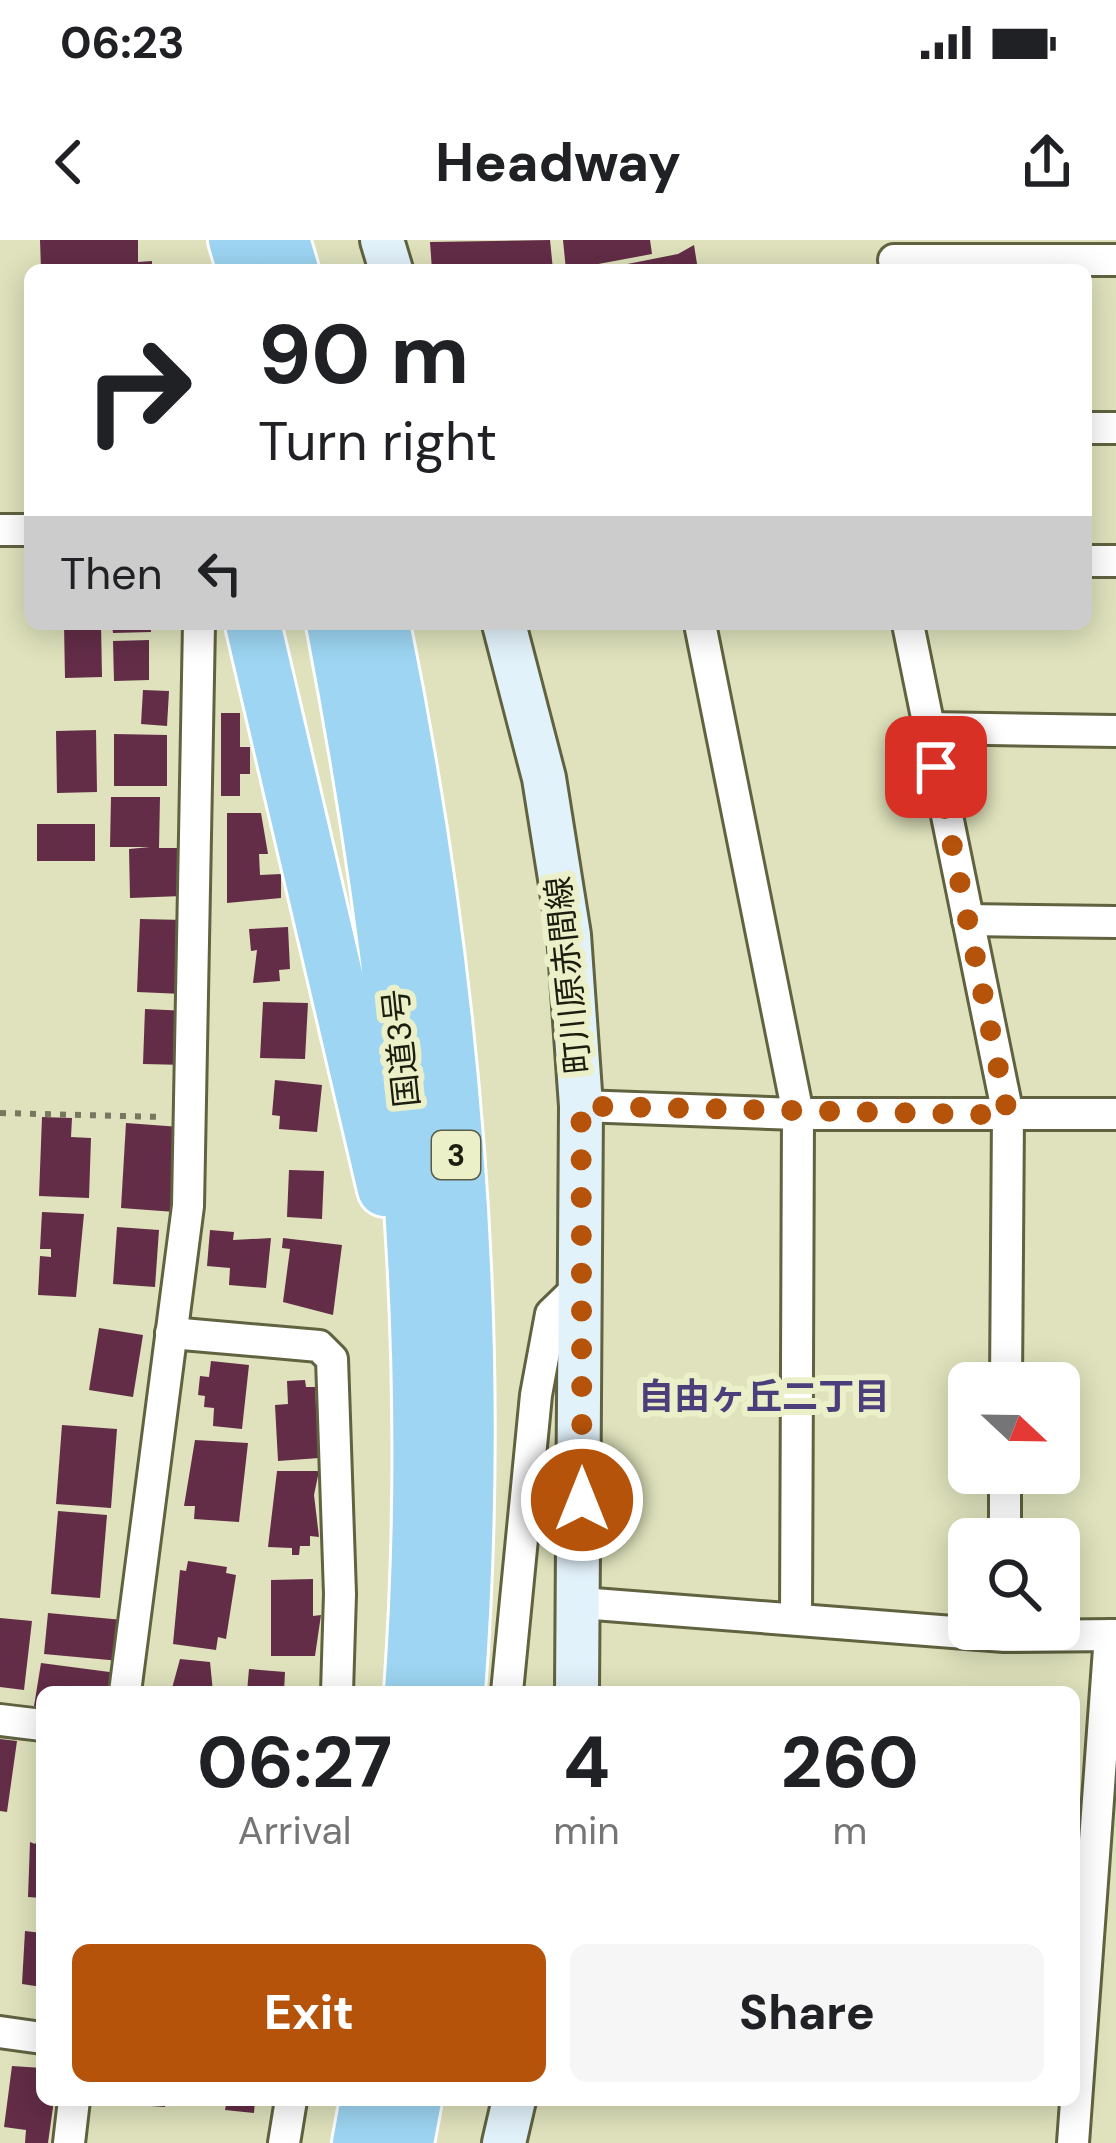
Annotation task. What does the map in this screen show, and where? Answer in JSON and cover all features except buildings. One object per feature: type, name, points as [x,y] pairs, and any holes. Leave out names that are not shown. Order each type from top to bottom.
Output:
[{"type":"highway","points":[[254,630],[379,1156],[420,1369]]},
{"type":"highway","name":"国道3号","points":[[335,630],[397,1003],[412,1154],[420,1369],[420,1523],[412,1686]]},
{"type":"highway","name":"国道3号","points":[[383,630],[443,995],[456,1148],[466,1373],[457,1686]]},
{"type":"highway","points":[[360,2143],[367,2106]]},
{"type":"highway","points":[[410,2143],[413,2106]]},
{"type":"main road","name":"町川原赤間線","points":[[506,630],[544,778],[558,868],[581,1106],[577,1686]]},
{"type":"main road","points":[[505,2143],[513,2106]]},
{"type":"street","points":[[894,257],[1116,260]]},
{"type":"street","points":[[126,1686],[188,1206],[199,630]]},
{"type":"street","points":[[701,630],[798,1114],[796,1618]]},
{"type":"street","points":[[909,630],[1008,1115],[1006,1362]]},
{"type":"street","points":[[928,728],[1116,731]]},
{"type":"street","points":[[968,920],[1116,922]]},
{"type":"street","points":[[581,1106],[798,1114],[1116,1114]]},
{"type":"street","points":[[508,1686],[536,1395],[550,1314],[582,1284]]},
{"type":"street","points":[[171,1334],[319,1346],[332,1359],[340,1594],[337,1686]]},
{"type":"street","points":[[581,1603],[948,1629]]},
{"type":"street","points":[[1080,1634],[1113,1635],[1080,2054]]},
{"type":"street","points":[[0,1720],[36,1724]]},
{"type":"street","points":[[0,2032],[36,2037]]},
{"type":"street","points":[[69,2143],[73,2106]]},
{"type":"street","points":[[284,2143],[290,2106]]},
{"type":"street","points":[[410,2143],[424,2106]]},
{"type":"street","points":[[1073,2143],[1076,2106]]},
{"type":"path","points":[[0,1113],[190,1117]]},
{"type":"district","name":"自由ヶ丘二丁目","points":[[764,1396]]},
{"type":"route","points":[[582,1500],[581,1106],[1008,1115],[936,767]]}]
